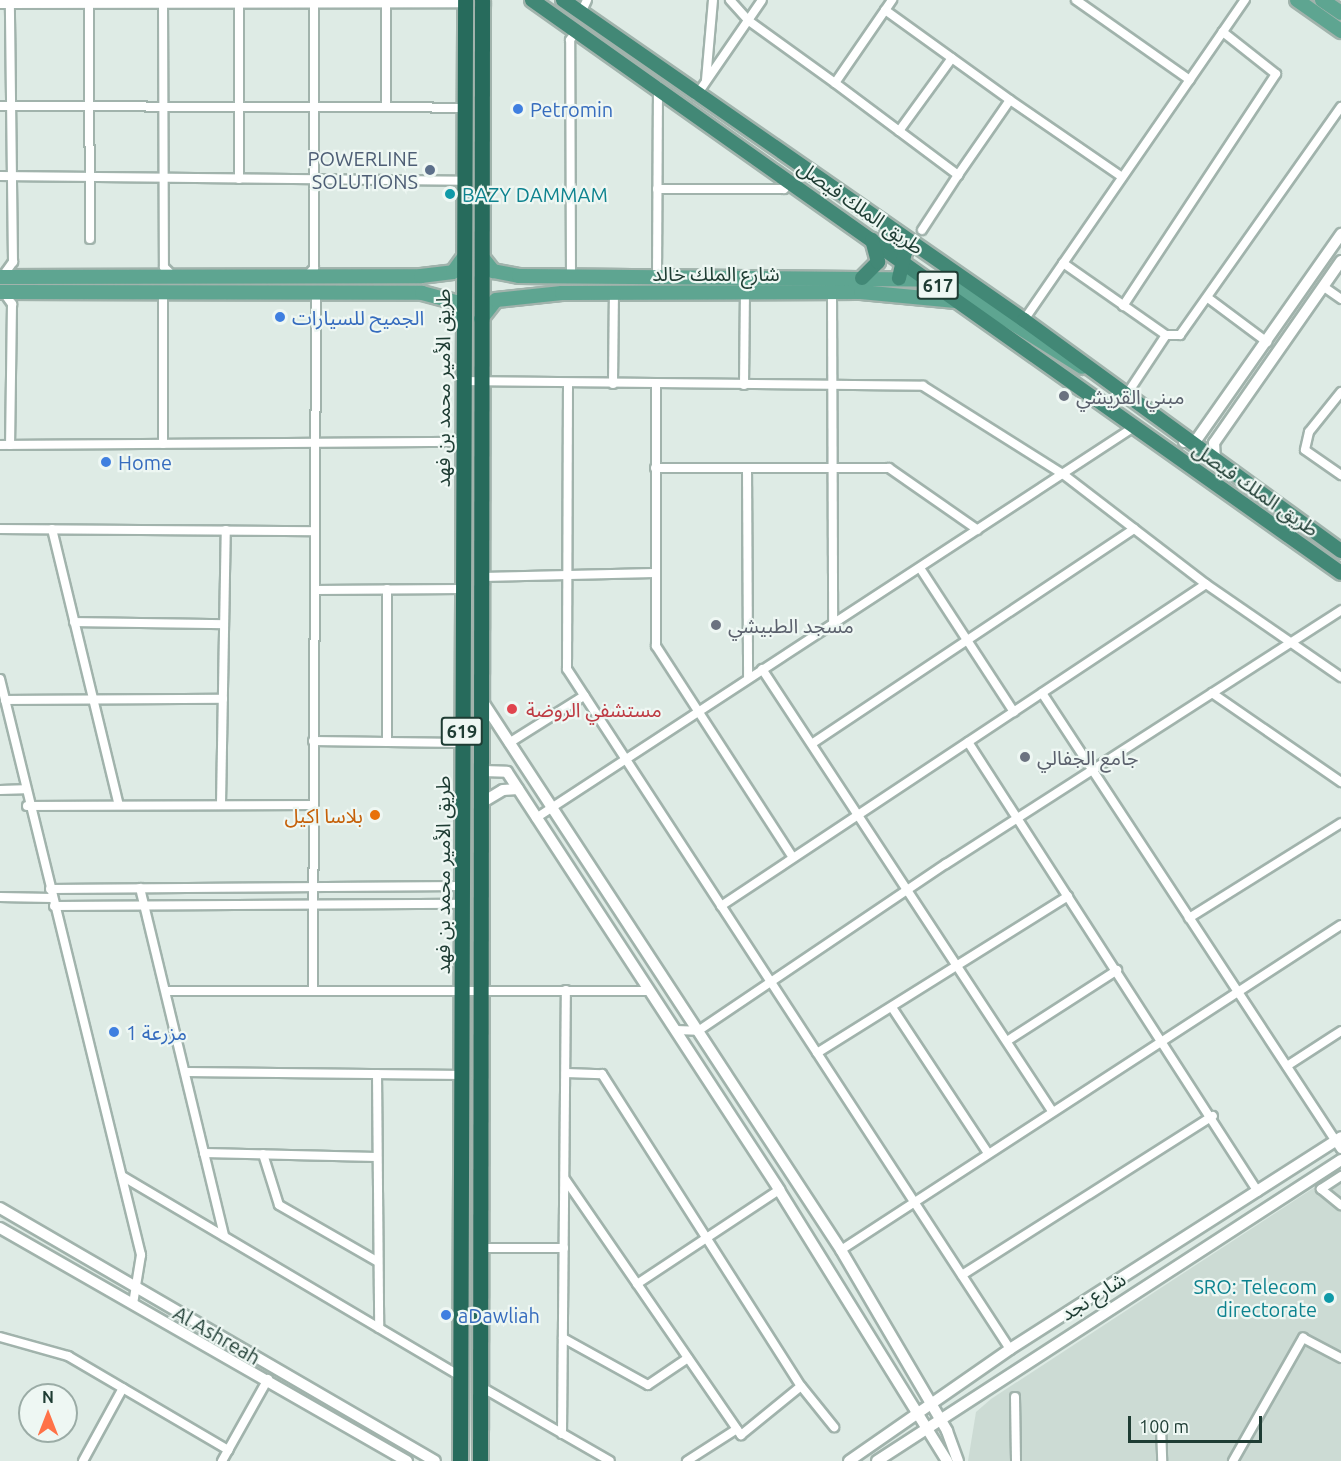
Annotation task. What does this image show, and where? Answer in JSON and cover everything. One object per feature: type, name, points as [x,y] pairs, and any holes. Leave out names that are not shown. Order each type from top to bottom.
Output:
[{"type":"highway","name":"طريق الملك فيصل","points":[[532,0],[658,86],[1341,573]]},
{"type":"highway","name":"طريق الملك فيصل","points":[[562,0],[696,96],[1024,321],[1082,368],[1341,551]]},
{"type":"highway","name":"طريق الأمير محمد بن فهد","points":[[460,1461],[464,1378],[462,442],[465,1]]},
{"type":"highway","name":"طريق الأمير محمد بن فهد","points":[[480,1461],[483,1388],[482,2]]},
{"type":"highway","points":[[752,134],[899,244],[905,262],[899,278]]},
{"type":"highway","points":[[862,278],[878,262],[871,238]]},
{"type":"main road","points":[[1297,0],[1341,31]]},
{"type":"main road","points":[[1322,0],[1341,13]]},
{"type":"main road","name":"شارع الملك خالد","points":[[482,256],[493,271],[519,276],[929,279],[957,285],[1082,368]]},
{"type":"main road","points":[[0,277],[421,276],[453,272],[463,258]]},
{"type":"main road","points":[[421,276],[434,278],[438,286],[422,294]]},
{"type":"main road","points":[[518,295],[505,285],[519,276]]},
{"type":"main road","points":[[838,293],[888,289],[899,278]]},
{"type":"main road","points":[[1,292],[422,294],[455,302],[463,317]]},
{"type":"main road","name":"شارع الملك خالد","points":[[481,319],[492,301],[518,295],[838,293],[962,302]]},
{"type":"street","points":[[580,13],[587,0]]},
{"type":"street","points":[[705,83],[713,0]]},
{"type":"street","points":[[730,0],[748,21],[835,82],[958,175]]},
{"type":"street","points":[[696,96],[762,0]]},
{"type":"street","points":[[835,82],[892,0]]},
{"type":"street","points":[[1076,0],[1190,80]]},
{"type":"street","points":[[1024,321],[1245,0]]},
{"type":"street","points":[[0,4],[10,2],[465,1]]},
{"type":"street","points":[[0,277],[13,262],[5,106],[10,2]]},
{"type":"street","points":[[89,2],[87,177],[90,239]]},
{"type":"street","points":[[163,2],[164,267],[174,277]]},
{"type":"street","points":[[239,2],[239,179]]},
{"type":"street","points":[[386,107],[390,2]]},
{"type":"street","points":[[306,277],[314,267],[314,3]]},
{"type":"street","points":[[885,10],[1122,177]]},
{"type":"street","points":[[571,277],[570,40],[577,30]]},
{"type":"street","points":[[1123,306],[1276,74],[1223,32]]},
{"type":"street","points":[[899,131],[952,58]]},
{"type":"street","points":[[657,278],[658,86]]},
{"type":"street","points":[[922,230],[1010,100]]},
{"type":"street","points":[[5,106],[464,108]]},
{"type":"street","points":[[1063,263],[1166,335],[1180,335],[1341,108]]},
{"type":"street","points":[[0,176],[464,181]]},
{"type":"street","points":[[657,189],[784,189],[790,182]]},
{"type":"street","points":[[1184,442],[1197,439],[1341,234]]},
{"type":"street","points":[[1216,464],[1211,449],[1341,261]]},
{"type":"street","points":[[1324,287],[1341,299]]},
{"type":"street","points":[[1,292],[11,300],[12,309],[10,445]]},
{"type":"street","points":[[313,989],[316,292]]},
{"type":"street","points":[[163,293],[163,444]]},
{"type":"street","points":[[613,384],[614,293]]},
{"type":"street","points":[[744,385],[745,293]]},
{"type":"street","points":[[833,623],[834,386],[838,293]]},
{"type":"street","points":[[1208,298],[1267,342]]},
{"type":"street","points":[[1124,398],[1166,335]]},
{"type":"street","points":[[463,381],[923,386],[1063,474],[1206,584],[1341,677]]},
{"type":"street","points":[[568,383],[567,669],[1010,1349]]},
{"type":"street","points":[[656,384],[656,646],[696,712],[794,858]]},
{"type":"street","points":[[1341,392],[1309,432],[1305,450],[1341,476]]},
{"type":"street","points":[[1217,410],[1230,420]]},
{"type":"street","points":[[536,818],[1134,427]]},
{"type":"street","points":[[0,445],[462,442]]},
{"type":"street","points":[[655,468],[889,468],[978,530]]},
{"type":"street","points":[[747,468],[748,678]]},
{"type":"street","points":[[0,529],[315,531]]},
{"type":"street","points":[[52,529],[119,805]]},
{"type":"street","points":[[813,743],[1134,529]]},
{"type":"street","points":[[221,804],[225,530]]},
{"type":"street","points":[[920,567],[1014,712]]},
{"type":"street","points":[[482,577],[655,573]]},
{"type":"street","points":[[721,906],[1206,584]]},
{"type":"street","points":[[387,589],[387,742]]},
{"type":"street","points":[[315,590],[462,589]]},
{"type":"street","points":[[675,1030],[698,1031],[770,980],[1018,816],[1341,610]]},
{"type":"street","points":[[74,622],[224,624]]},
{"type":"street","points":[[762,669],[860,813],[1052,1111]]},
{"type":"street","points":[[0,679],[27,806],[141,1255],[139,1289],[133,1304]]},
{"type":"street","points":[[1042,693],[1339,1142]]},
{"type":"street","points":[[1212,693],[1341,782]]},
{"type":"street","points":[[509,743],[584,696]]},
{"type":"street","points":[[5,700],[223,699]]},
{"type":"street","points":[[483,702],[841,1250],[941,1419],[958,1461]]},
{"type":"street","points":[[313,741],[462,743]]},
{"type":"street","points":[[968,742],[1164,1039],[1258,1192]]},
{"type":"street","points":[[483,771],[507,772],[647,991],[779,1190],[930,1427],[946,1461]]},
{"type":"street","points":[[0,790],[24,789]]},
{"type":"street","points":[[483,802],[503,790],[518,789]]},
{"type":"street","points":[[27,806],[313,805]]},
{"type":"street","points":[[1190,918],[1341,823]]},
{"type":"street","points":[[52,898],[140,888],[463,886]]},
{"type":"street","points":[[140,888],[142,906],[166,990],[224,1236]]},
{"type":"street","points":[[817,1053],[892,1009],[1068,896]]},
{"type":"street","points":[[0,897],[52,898],[142,906],[463,904]]},
{"type":"street","points":[[841,1250],[1341,925]]},
{"type":"street","points":[[1007,1041],[1117,970]]},
{"type":"street","points":[[166,990],[647,991]]},
{"type":"street","points":[[562,1434],[566,990]]},
{"type":"street","points":[[892,1009],[988,1153]]},
{"type":"street","points":[[1287,1066],[1341,1031]]},
{"type":"street","points":[[185,1072],[464,1075]]},
{"type":"street","points":[[566,1073],[602,1074],[801,1386],[834,1427]]},
{"type":"street","points":[[377,1074],[379,1328]]},
{"type":"street","points":[[962,1275],[1213,1116]]},
{"type":"street","name":"شارع نجد","points":[[849,1461],[1010,1349],[1339,1142]]},
{"type":"street","points":[[204,1152],[377,1157]]},
{"type":"street","points":[[263,1154],[279,1205],[378,1262]]},
{"type":"street","name":"شارع نجد","points":[[877,1461],[1341,1160]]},
{"type":"street","points":[[122,1176],[464,1378]]},
{"type":"street","points":[[1341,1176],[1321,1190],[1341,1205]]},
{"type":"street","points":[[565,1178],[741,1435],[801,1386]]},
{"type":"street","points":[[637,1284],[779,1190]]},
{"type":"street","name":"Al Ashreah","points":[[0,1208],[435,1461]]},
{"type":"street","points":[[0,1228],[268,1379],[407,1461]]},
{"type":"street","points":[[483,1248],[564,1248]]},
{"type":"street","points":[[0,1337],[68,1356],[228,1450]]},
{"type":"street","points":[[563,1338],[648,1385],[688,1358]]},
{"type":"street","points":[[1233,1461],[1303,1338],[1341,1358]]},
{"type":"street","points":[[222,1461],[268,1379]]},
{"type":"street","points":[[83,1461],[123,1388]]},
{"type":"street","points":[[483,1388],[610,1461]]},
{"type":"street","points":[[1015,1397],[1016,1461]]},
{"type":"street","points":[[1161,1426],[1162,1461]]},
{"type":"street","points":[[687,1461],[737,1429]]},
{"type":"shaded area","points":[[1341,1170],[1341,1461],[968,1461],[976,1412],[991,1399]]},
{"type":"place","name":"Petromin","points":[[518,109]]},
{"type":"place","name":"POWERLINE SOLUTIONS","points":[[430,170]]},
{"type":"place","name":"BAZY DAMMAM","points":[[450,194]]},
{"type":"place","name":"الجميح للسيارات","points":[[280,317]]},
{"type":"place","name":"مبني القريشي","points":[[1064,396]]},
{"type":"place","name":"Home","points":[[106,462]]},
{"type":"place","name":"مسجد الطبيشي","points":[[716,625]]},
{"type":"place","name":"مستشفي الروضة","points":[[512,709]]},
{"type":"place","name":"جامع الجفالي","points":[[1025,757]]},
{"type":"place","name":"بلاسا اكيل","points":[[375,815]]},
{"type":"place","name":"مزرعة 1","points":[[114,1032]]},
{"type":"place","name":"SRO: Telecom directorate","points":[[1329,1298]]},
{"type":"place","name":"aDawliah","points":[[446,1315]]}]
